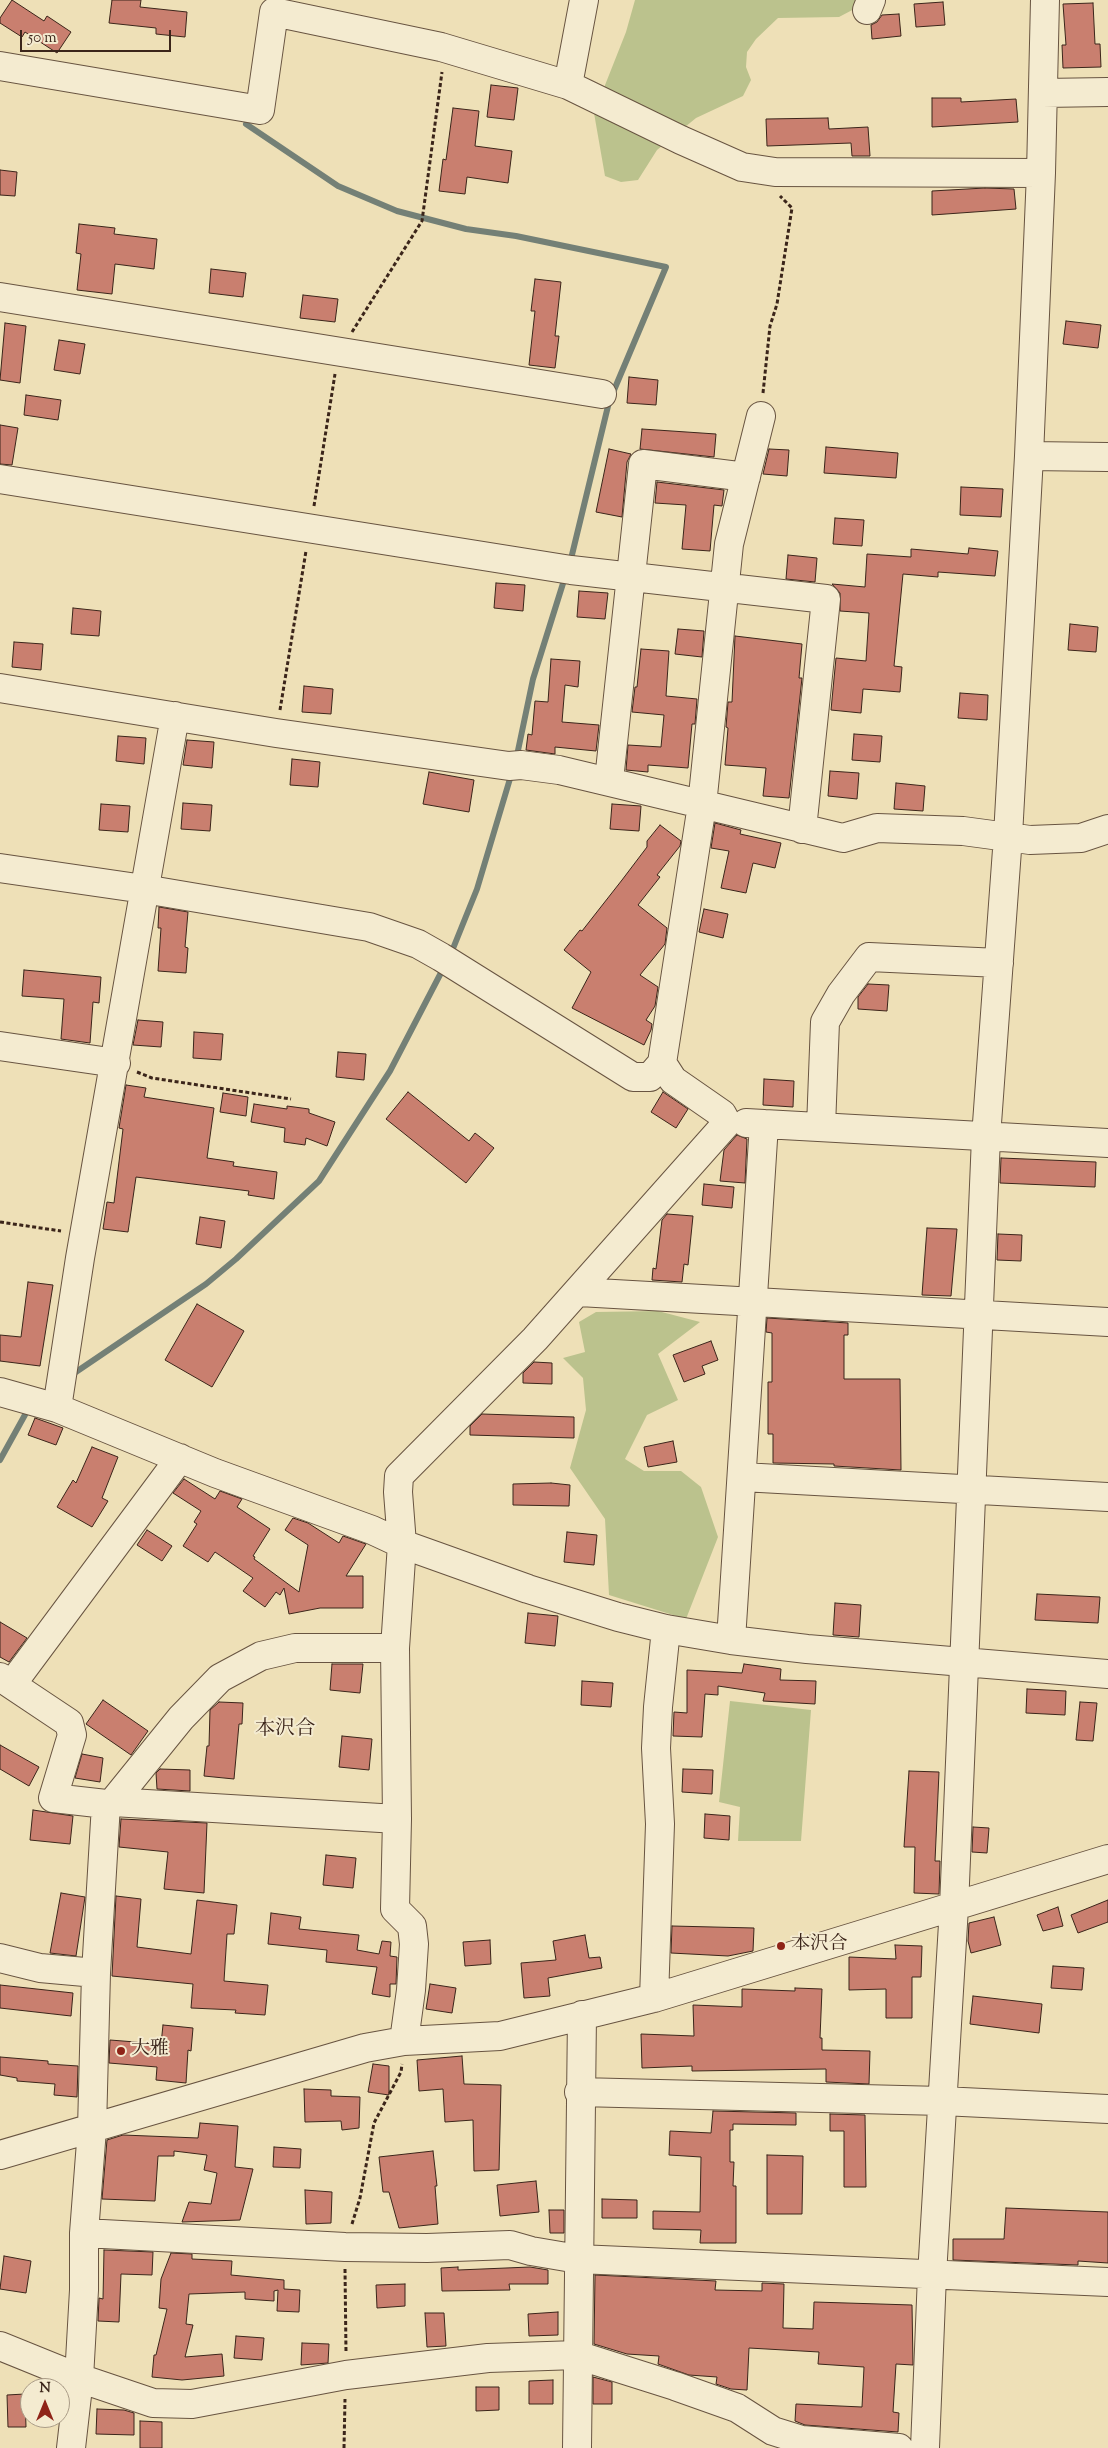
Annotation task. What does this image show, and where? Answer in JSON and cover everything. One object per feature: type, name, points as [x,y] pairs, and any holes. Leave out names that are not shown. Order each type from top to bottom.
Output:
[{"type":"street","points":[[568,85],[584,0]]},
{"type":"street","points":[[925,2448],[932,2275],[954,1907],[986,1137],[1008,836],[1029,456],[1041,173],[1045,0]]},
{"type":"street","points":[[0,66],[260,110],[274,12],[446,48],[568,85],[681,140],[742,167],[756,170],[785,172],[1041,173]]},
{"type":"street","points":[[1043,93],[1108,92]]},
{"type":"street","points":[[0,297],[602,394]]},
{"type":"street","points":[[0,868],[144,889],[369,927],[418,944],[633,1077],[650,1077],[662,1062],[702,805],[729,544],[761,416]]},
{"type":"street","points":[[1029,456],[1108,457]]},
{"type":"street","points":[[609,780],[643,464],[746,477]]},
{"type":"street","points":[[0,479],[567,570],[826,600],[802,829]]},
{"type":"street","points":[[0,688],[276,733],[515,766],[559,770],[609,780],[702,805],[843,838],[877,828],[963,831],[1030,840],[1056,840],[1081,838],[1108,829]]},
{"type":"street","points":[[57,1408],[175,716]]},
{"type":"street","points":[[821,1126],[825,1022],[841,994],[869,957],[999,963]]},
{"type":"street","points":[[0,1046],[116,1063]]},
{"type":"street","points":[[662,1062],[673,1080],[722,1114],[727,1122]]},
{"type":"street","points":[[727,1122],[1108,1143]]},
{"type":"street","points":[[404,2041],[411,1990],[414,1944],[412,1926],[395,1909],[397,1819],[394,1648],[402,1544],[398,1492],[399,1476],[579,1292],[727,1122]]},
{"type":"street","points":[[732,1640],[764,1124]]},
{"type":"street","points":[[579,1292],[1108,1322]]},
{"type":"street","points":[[0,1392],[57,1408],[215,1473],[372,1530],[402,1544],[566,1602],[666,1628],[732,1640],[807,1649],[1108,1674]]},
{"type":"street","points":[[180,1458],[6,1680],[69,1723],[72,1735],[53,1798],[110,1803],[397,1819]]},
{"type":"street","points":[[742,1477],[1108,1497]]},
{"type":"street","points":[[654,1998],[660,1824],[656,1740],[666,1628]]},
{"type":"street","points":[[71,2448],[79,2378],[84,2290],[84,2233],[92,2129],[96,1973],[110,1803],[181,1718],[220,1678],[260,1656],[295,1648],[394,1648]]},
{"type":"street","points":[[0,2155],[365,2048],[404,2041],[500,2036],[654,1998],[1108,1859]]},
{"type":"street","points":[[0,1958],[40,1968],[96,1973]]},
{"type":"street","points":[[577,2448],[579,2092],[582,2015]]},
{"type":"street","points":[[579,2092],[942,2101],[1108,2109]]},
{"type":"street","points":[[84,2233],[345,2248],[510,2245],[531,2251],[578,2258],[1108,2282]]},
{"type":"street","points":[[0,2346],[79,2378],[153,2403],[192,2404],[346,2375],[488,2358],[577,2355],[737,2408],[773,2431],[802,2440],[899,2448]]},
{"type":"path","points":[[276,733],[339,352],[422,221],[446,48]]},
{"type":"path","points":[[756,170],[792,208],[776,304],[770,326],[761,416]]},
{"type":"path","points":[[116,1063],[152,1078],[291,1099]]},
{"type":"path","points":[[0,1222],[59,1232],[86,1232]]},
{"type":"path","points":[[344,2448],[346,2375],[345,2248],[360,2198],[374,2124],[402,2072],[404,2041]]},
{"type":"green space","points":[[635,0],[860,0],[858,7],[839,17],[778,18],[756,39],[747,52],[746,67],[751,80],[743,96],[696,118],[657,150],[638,180],[621,182],[605,176],[594,113],[626,32]]},
{"type":"green space","points":[[658,1311],[700,1322],[658,1354],[678,1400],[647,1415],[625,1459],[644,1471],[681,1471],[701,1487],[718,1537],[686,1619],[609,1595],[605,1519],[570,1468],[586,1410],[583,1378],[563,1358],[585,1352],[579,1322],[596,1312]]},
{"type":"green space","points":[[730,1701],[811,1710],[801,1841],[738,1841],[740,1807],[719,1802]]},
{"type":"building","points":[[12,0],[44,21],[47,16],[71,32],[57,53],[25,32],[22,37],[0,23],[0,18]]},
{"type":"building","points":[[112,0],[141,0],[140,7],[187,12],[185,37],[156,34],[156,28],[109,23]]},
{"type":"building","points":[[943,2],[945,25],[916,27],[914,4]]},
{"type":"building","points":[[1093,3],[1095,44],[1100,44],[1101,67],[1063,68],[1062,45],[1066,45],[1063,4]]},
{"type":"building","points":[[899,14],[901,36],[872,39],[871,25],[877,22],[882,15]]},
{"type":"building","points":[[491,85],[518,88],[514,120],[487,117]]},
{"type":"building","points":[[932,98],[961,98],[961,102],[1016,99],[1018,122],[932,127]]},
{"type":"building","points":[[453,108],[479,111],[475,146],[512,151],[508,183],[467,177],[465,194],[439,191],[443,159],[446,160]]},
{"type":"building","points":[[828,118],[829,129],[868,127],[870,156],[852,156],[851,143],[767,146],[766,119]]},
{"type":"building","points":[[0,170],[17,172],[15,196],[0,195]]},
{"type":"building","points":[[985,188],[1014,189],[1016,209],[932,215],[932,191]]},
{"type":"building","points":[[79,224],[115,228],[114,234],[157,239],[154,269],[115,264],[112,294],[77,290],[81,254],[76,253]]},
{"type":"building","points":[[211,269],[246,273],[243,297],[209,293]]},
{"type":"building","points":[[535,279],[561,282],[555,336],[559,336],[555,368],[529,365],[535,311],[531,311]]},
{"type":"building","points":[[303,295],[338,299],[335,322],[300,318]]},
{"type":"building","points":[[1066,321],[1101,325],[1098,348],[1063,344]]},
{"type":"building","points":[[5,323],[26,326],[20,383],[0,380]]},
{"type":"building","points":[[59,340],[85,344],[80,374],[54,370]]},
{"type":"building","points":[[629,377],[658,380],[656,405],[627,403]]},
{"type":"building","points":[[26,395],[61,400],[58,420],[24,415]]},
{"type":"building","points":[[0,425],[18,428],[12,465],[0,464]]},
{"type":"building","points":[[642,429],[716,434],[714,457],[640,449]]},
{"type":"building","points":[[826,447],[898,453],[896,478],[824,473]]},
{"type":"building","points":[[609,449],[631,454],[627,462],[622,517],[596,512]]},
{"type":"building","points":[[769,449],[789,450],[787,476],[763,474]]},
{"type":"building","points":[[657,482],[724,490],[722,506],[714,505],[710,551],[682,549],[686,505],[655,503]]},
{"type":"building","points":[[961,487],[1003,489],[1001,517],[960,515]]},
{"type":"building","points":[[835,518],[864,520],[862,546],[833,544]]},
{"type":"building","points":[[969,548],[998,551],[995,576],[938,572],[938,577],[903,574],[894,666],[902,667],[900,692],[863,689],[861,713],[831,710],[836,658],[866,661],[869,613],[840,611],[840,593],[832,584],[865,587],[867,554],[911,557],[911,549],[968,554]]},
{"type":"building","points":[[788,555],[817,558],[815,582],[786,579]]},
{"type":"building","points":[[496,583],[525,585],[523,611],[494,608]]},
{"type":"building","points":[[579,591],[608,593],[605,619],[577,617]]},
{"type":"building","points":[[73,608],[101,611],[99,636],[71,634]]},
{"type":"building","points":[[1070,624],[1098,627],[1096,652],[1068,650]]},
{"type":"building","points":[[678,629],[704,631],[702,657],[675,654]]},
{"type":"building","points":[[735,636],[802,644],[799,678],[802,678],[789,798],[763,796],[766,768],[725,765],[728,702],[732,702]]},
{"type":"building","points":[[14,642],[43,644],[41,670],[12,667]]},
{"type":"building","points":[[641,649],[669,651],[666,696],[697,699],[695,724],[692,724],[688,768],[648,765],[648,772],[626,770],[628,745],[661,747],[664,715],[632,712]]},
{"type":"building","points":[[551,659],[580,661],[578,687],[565,685],[562,722],[599,725],[596,751],[555,747],[555,754],[526,750],[528,734],[532,735],[535,701],[548,702]]},
{"type":"building","points":[[304,686],[333,689],[331,714],[302,712]]},
{"type":"building","points":[[960,693],[988,695],[987,720],[958,718]]},
{"type":"building","points":[[854,734],[882,736],[880,762],[852,760]]},
{"type":"building","points":[[118,736],[146,738],[144,764],[116,761]]},
{"type":"building","points":[[187,740],[214,742],[212,768],[183,765]]},
{"type":"building","points":[[292,759],[320,762],[318,787],[290,785]]},
{"type":"building","points":[[830,771],[859,773],[857,799],[828,796]]},
{"type":"building","points":[[429,772],[474,780],[469,812],[423,804]]},
{"type":"building","points":[[896,783],[925,786],[923,811],[894,809]]},
{"type":"building","points":[[183,803],[212,805],[210,831],[181,829]]},
{"type":"building","points":[[101,804],[130,806],[128,832],[99,830]]},
{"type":"building","points":[[612,804],[641,806],[639,831],[610,829]]},
{"type":"building","points":[[715,823],[741,830],[740,834],[781,843],[775,868],[753,863],[746,893],[721,888],[729,851],[711,848]]},
{"type":"building","points":[[660,825],[681,841],[680,846],[657,875],[660,877],[638,905],[667,928],[665,944],[640,975],[658,987],[655,1006],[646,1020],[652,1024],[644,1045],[572,1008],[591,972],[564,950],[580,930],[582,931],[622,880],[647,847],[647,841]]},
{"type":"building","points":[[159,907],[188,912],[185,947],[188,948],[186,973],[158,971],[161,928],[158,928]]},
{"type":"building","points":[[704,909],[728,914],[723,938],[699,932]]},
{"type":"building","points":[[24,970],[101,977],[99,1003],[93,1002],[90,1043],[61,1039],[64,999],[22,996]]},
{"type":"building","points":[[868,984],[889,985],[887,1011],[858,1009],[858,997]]},
{"type":"building","points":[[138,1020],[163,1022],[161,1047],[133,1045]]},
{"type":"building","points":[[194,1032],[223,1034],[221,1060],[193,1058]]},
{"type":"building","points":[[338,1052],[366,1054],[364,1080],[336,1077]]},
{"type":"building","points":[[764,1079],[794,1081],[793,1107],[763,1105]]},
{"type":"building","points":[[126,1085],[146,1088],[144,1097],[214,1108],[207,1158],[234,1162],[233,1166],[277,1172],[274,1199],[248,1195],[249,1191],[136,1177],[128,1232],[103,1229],[107,1202],[114,1203],[123,1129],[119,1128]]},
{"type":"building","points":[[408,1092],[469,1141],[475,1133],[494,1148],[466,1183],[386,1119]]},
{"type":"building","points":[[663,1092],[688,1109],[676,1128],[651,1112]]},
{"type":"building","points":[[223,1093],[248,1097],[246,1116],[220,1112]]},
{"type":"building","points":[[254,1104],[287,1109],[287,1106],[309,1109],[309,1113],[335,1122],[327,1146],[306,1138],[305,1145],[284,1142],[285,1128],[251,1122]]},
{"type":"building","points":[[737,1135],[747,1139],[745,1183],[720,1181],[724,1150]]},
{"type":"building","points":[[1001,1158],[1096,1162],[1095,1187],[1000,1183]]},
{"type":"building","points":[[704,1184],[734,1187],[732,1208],[702,1205]]},
{"type":"building","points":[[667,1214],[693,1216],[688,1265],[684,1264],[682,1282],[652,1280],[653,1268],[656,1269],[662,1220]]},
{"type":"building","points":[[200,1217],[225,1221],[221,1248],[196,1244]]},
{"type":"building","points":[[927,1228],[957,1229],[951,1296],[922,1295]]},
{"type":"building","points":[[998,1234],[1022,1235],[1021,1261],[997,1260]]},
{"type":"building","points":[[28,1282],[53,1285],[40,1366],[0,1361],[0,1335],[21,1337]]},
{"type":"building","points":[[197,1304],[244,1331],[212,1387],[165,1360]]},
{"type":"building","points":[[767,1318],[848,1323],[848,1335],[844,1335],[844,1379],[900,1379],[901,1470],[834,1466],[834,1464],[773,1463],[773,1434],[768,1434],[768,1382],[772,1382],[772,1333],[766,1332]]},
{"type":"building","points":[[711,1341],[718,1360],[702,1366],[705,1374],[684,1382],[673,1355]]},
{"type":"building","points":[[534,1362],[552,1363],[552,1384],[523,1383],[523,1373]]},
{"type":"building","points":[[482,1414],[574,1417],[574,1438],[470,1435],[470,1426]]},
{"type":"building","points":[[35,1418],[63,1428],[56,1445],[28,1435]]},
{"type":"building","points":[[673,1441],[677,1462],[648,1467],[644,1447]]},
{"type":"building","points":[[92,1447],[118,1457],[102,1498],[108,1501],[92,1527],[57,1507],[73,1480],[76,1483]]},
{"type":"building","points":[[184,1479],[215,1499],[220,1491],[242,1499],[237,1507],[270,1529],[253,1556],[255,1557],[254,1559],[299,1592],[308,1545],[285,1530],[293,1518],[308,1523],[339,1543],[343,1536],[366,1544],[346,1576],[363,1576],[363,1608],[320,1608],[289,1614],[284,1588],[280,1595],[276,1592],[265,1607],[243,1591],[253,1578],[215,1552],[208,1562],[183,1546],[197,1524],[194,1522],[201,1511],[173,1493]]},
{"type":"building","points":[[551,1483],[570,1485],[569,1506],[513,1505],[513,1484]]},
{"type":"building","points":[[147,1530],[172,1546],[162,1561],[137,1545]]},
{"type":"building","points":[[567,1532],[597,1535],[594,1565],[564,1562]]},
{"type":"building","points":[[1037,1594],[1100,1597],[1098,1623],[1035,1620]]},
{"type":"building","points":[[835,1603],[861,1605],[859,1637],[833,1635]]},
{"type":"building","points":[[528,1613],[558,1616],[555,1646],[525,1643]]},
{"type":"building","points":[[0,1622],[27,1638],[9,1662],[0,1657]]},
{"type":"building","points":[[332,1664],[363,1664],[360,1693],[330,1690]]},
{"type":"building","points":[[744,1664],[781,1669],[780,1680],[816,1681],[815,1704],[763,1701],[765,1693],[718,1686],[718,1695],[705,1694],[702,1737],[673,1736],[674,1712],[687,1713],[687,1670],[742,1673]]},
{"type":"building","points":[[582,1681],[613,1683],[611,1707],[581,1705]]},
{"type":"building","points":[[1027,1689],[1066,1691],[1065,1715],[1026,1713]]},
{"type":"building","points":[[103,1700],[148,1731],[131,1755],[86,1724]]},
{"type":"building","points":[[219,1702],[243,1703],[242,1724],[239,1724],[234,1779],[204,1776],[207,1746],[209,1746],[210,1710]]},
{"type":"building","points":[[1080,1702],[1097,1703],[1093,1741],[1076,1740]]},
{"type":"building","points":[[342,1736],[372,1739],[369,1770],[339,1767]]},
{"type":"building","points":[[0,1745],[39,1767],[29,1786],[0,1769]]},
{"type":"building","points":[[82,1754],[103,1758],[100,1782],[75,1778]]},
{"type":"building","points":[[160,1769],[190,1770],[190,1791],[157,1789],[156,1773]]},
{"type":"building","points":[[683,1769],[713,1770],[712,1794],[682,1792]]},
{"type":"building","points":[[909,1771],[939,1772],[935,1861],[940,1861],[939,1894],[914,1893],[915,1847],[904,1847]]},
{"type":"building","points":[[33,1810],[73,1816],[70,1844],[30,1840]]},
{"type":"building","points":[[705,1814],[730,1816],[729,1840],[704,1838]]},
{"type":"building","points":[[121,1819],[207,1823],[204,1893],[164,1889],[168,1852],[119,1847]]},
{"type":"building","points":[[973,1827],[989,1828],[987,1853],[972,1852]]},
{"type":"building","points":[[326,1855],[356,1858],[353,1888],[323,1885]]},
{"type":"building","points":[[61,1893],[85,1897],[76,1956],[50,1953]]},
{"type":"building","points":[[116,1896],[141,1899],[137,1947],[191,1954],[197,1900],[237,1905],[234,1934],[227,1934],[224,1981],[268,1985],[265,2015],[235,2013],[236,2010],[191,2008],[193,1984],[112,1976]]},
{"type":"building","points":[[1108,1900],[1108,1922],[1078,1933],[1071,1915]]},
{"type":"building","points":[[1058,1907],[1063,1926],[1043,1931],[1037,1915]]},
{"type":"building","points":[[271,1913],[301,1917],[299,1929],[359,1935],[357,1950],[379,1954],[382,1941],[391,1942],[390,1956],[397,1957],[396,1984],[390,1984],[390,1997],[372,1994],[377,1967],[326,1962],[327,1950],[268,1944]]},
{"type":"building","points":[[994,1917],[1001,1945],[971,1953],[968,1941],[969,1923]]},
{"type":"building","points":[[672,1926],[754,1928],[753,1951],[728,1956],[671,1953]]},
{"type":"building","points":[[585,1935],[589,1958],[600,1957],[602,1968],[548,1978],[550,1996],[524,1998],[521,1963],[556,1960],[553,1941]]},
{"type":"building","points":[[490,1940],[491,1964],[465,1966],[463,1942]]},
{"type":"building","points":[[895,1945],[922,1946],[921,1977],[912,1977],[912,2018],[886,2018],[886,1989],[849,1990],[849,1957],[896,1959]]},
{"type":"building","points":[[1053,1966],[1084,1968],[1082,1990],[1051,1988]]},
{"type":"building","points":[[430,1984],[456,1988],[452,2013],[426,2009]]},
{"type":"building","points":[[0,1985],[73,1993],[71,2016],[0,2008]]},
{"type":"building","points":[[795,1988],[822,1989],[820,2038],[822,2038],[822,2050],[870,2051],[869,2084],[826,2082],[826,2069],[692,2071],[692,2066],[642,2068],[641,2034],[694,2036],[693,2005],[742,2007],[742,1989],[795,1991]]},
{"type":"building","points":[[973,1996],[1042,2004],[1039,2033],[970,2024]]},
{"type":"building","points":[[163,2025],[193,2028],[191,2051],[188,2050],[186,2083],[156,2080],[157,2067],[109,2063],[110,2040],[161,2044]]},
{"type":"building","points":[[462,2056],[464,2084],[501,2085],[499,2170],[474,2171],[473,2120],[445,2122],[443,2089],[419,2091],[417,2060]]},
{"type":"building","points":[[0,2057],[48,2061],[48,2064],[78,2066],[77,2097],[54,2095],[55,2084],[17,2081],[17,2078],[0,2075]]},
{"type":"building","points":[[373,2064],[389,2066],[389,2095],[368,2092]]},
{"type":"building","points":[[304,2089],[331,2090],[331,2096],[360,2097],[359,2128],[342,2130],[341,2121],[305,2122]]},
{"type":"building","points":[[713,2111],[796,2113],[796,2125],[733,2124],[733,2130],[730,2130],[730,2162],[734,2162],[733,2186],[736,2186],[736,2243],[700,2243],[701,2230],[653,2229],[653,2211],[700,2212],[701,2157],[669,2155],[670,2131],[711,2133]]},
{"type":"building","points":[[830,2114],[865,2115],[866,2187],[844,2187],[844,2131],[830,2131]]},
{"type":"building","points":[[200,2123],[238,2126],[235,2167],[253,2169],[240,2220],[182,2222],[189,2202],[211,2204],[217,2173],[204,2170],[207,2155],[174,2151],[174,2156],[158,2156],[155,2201],[102,2199],[107,2140],[123,2135],[198,2138]]},
{"type":"building","points":[[274,2147],[301,2149],[300,2168],[273,2167]]},
{"type":"building","points":[[433,2151],[437,2186],[435,2186],[438,2224],[399,2228],[389,2192],[383,2192],[379,2157]]},
{"type":"building","points":[[767,2155],[803,2156],[802,2214],[767,2214]]},
{"type":"building","points":[[536,2181],[539,2212],[500,2216],[497,2185]]},
{"type":"building","points":[[305,2190],[332,2192],[331,2223],[306,2224]]},
{"type":"building","points":[[602,2199],[637,2200],[637,2218],[602,2218]]},
{"type":"building","points":[[1006,2208],[1108,2212],[1108,2263],[1078,2261],[1078,2265],[953,2260],[953,2239],[1004,2239]]},
{"type":"building","points":[[549,2210],[564,2210],[564,2233],[550,2233]]},
{"type":"building","points":[[104,2250],[153,2252],[152,2275],[121,2274],[119,2322],[98,2321],[99,2298],[103,2299]]},
{"type":"building","points":[[171,2253],[192,2254],[192,2259],[232,2261],[231,2275],[284,2280],[284,2289],[300,2290],[299,2312],[277,2311],[278,2290],[274,2291],[274,2301],[245,2299],[245,2292],[189,2294],[186,2324],[193,2325],[185,2357],[222,2354],[224,2376],[182,2380],[152,2377],[154,2355],[156,2355],[167,2309],[159,2308],[161,2279]]},
{"type":"building","points":[[4,2256],[31,2261],[26,2293],[0,2289]]},
{"type":"building","points":[[458,2267],[458,2270],[530,2267],[548,2270],[548,2284],[509,2284],[510,2290],[442,2291],[441,2268]]},
{"type":"building","points":[[595,2275],[716,2281],[715,2290],[762,2291],[762,2283],[784,2284],[783,2328],[813,2329],[814,2302],[912,2305],[913,2365],[896,2364],[893,2412],[899,2413],[898,2432],[805,2425],[795,2421],[796,2404],[862,2407],[864,2367],[818,2364],[819,2352],[749,2348],[747,2390],[731,2389],[716,2384],[717,2377],[689,2375],[658,2364],[659,2356],[627,2354],[594,2344]]},
{"type":"building","points":[[405,2284],[405,2306],[377,2308],[376,2285]]},
{"type":"building","points":[[558,2312],[558,2335],[529,2336],[528,2314]]},
{"type":"building","points":[[425,2313],[444,2313],[446,2346],[427,2347]]},
{"type":"building","points":[[236,2336],[264,2338],[262,2360],[234,2358]]},
{"type":"building","points":[[302,2343],[329,2344],[328,2363],[301,2365]]},
{"type":"building","points":[[593,2377],[612,2382],[612,2404],[593,2404]]},
{"type":"building","points":[[553,2380],[553,2404],[529,2404],[529,2381]]},
{"type":"building","points":[[476,2387],[499,2387],[499,2410],[476,2411]]},
{"type":"building","points":[[20,2394],[20,2427],[8,2427],[7,2395]]},
{"type":"building","points":[[97,2409],[124,2410],[134,2413],[134,2435],[96,2434]]},
{"type":"building","points":[[140,2421],[162,2422],[162,2448],[140,2448]]},
{"type":"waterway","points":[[246,124],[338,186],[397,211],[466,229],[516,236],[666,267],[609,402],[570,563]]},
{"type":"waterway","points":[[516,760],[533,679],[565,577]]},
{"type":"waterway","points":[[450,956],[477,889],[512,772]]},
{"type":"waterway","points":[[73,1374],[206,1284],[236,1259],[319,1181],[390,1071],[444,967]]},
{"type":"waterway","points":[[0,1460],[26,1413]]},
{"type":"place","name":"本沢合","points":[[781,1946]]},
{"type":"place","name":"大雅","points":[[121,2051]]},
{"type":"district","name":"本沢合","points":[[285,1731]]}]
